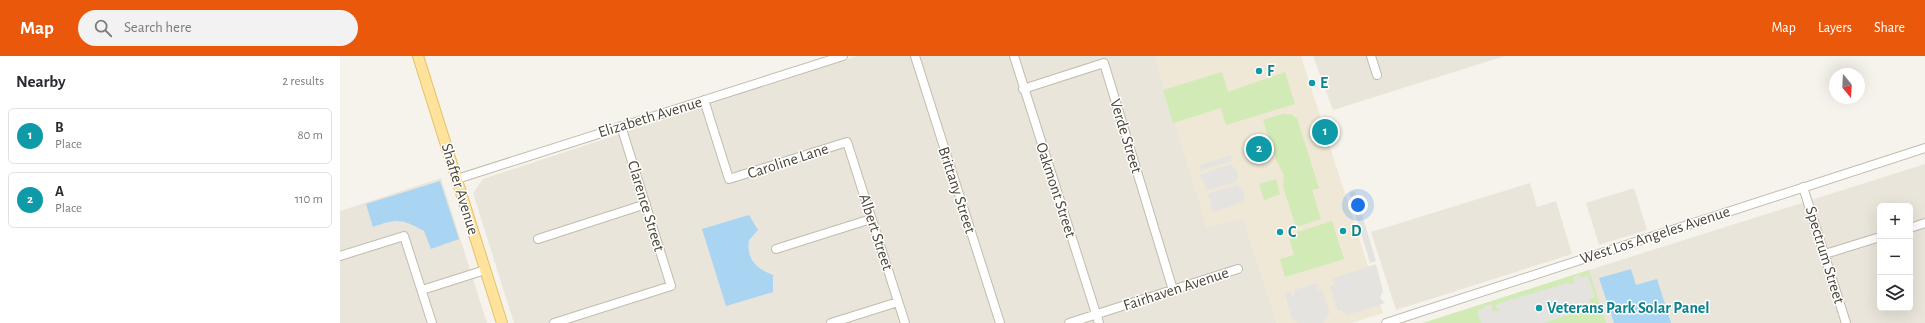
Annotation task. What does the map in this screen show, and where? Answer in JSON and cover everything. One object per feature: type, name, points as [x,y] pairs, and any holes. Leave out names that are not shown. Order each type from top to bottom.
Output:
[{"type":"main road","name":"Shafter Avenue","points":[[418,56],[502,323]]},
{"type":"street","name":"Elizabeth Avenue","points":[[457,179],[842,56]]},
{"type":"street","name":"Brittany Street","points":[[915,56],[1000,323]]},
{"type":"street","name":"Oakmont Street","points":[[1014,56],[1099,323]]},
{"type":"street","points":[[1372,56],[1377,75]]},
{"type":"street","name":"Verde Street","points":[[1024,89],[1104,64],[1173,290]]},
{"type":"street","name":"Caroline Lane","points":[[704,100],[730,179],[846,142]]},
{"type":"street","name":"Clarence Street","points":[[567,321],[671,286],[621,126]]},
{"type":"street","name":"Albert Street","points":[[846,142],[905,323]]},
{"type":"street","name":"West Los Angeles Avenue","points":[[1386,323],[1925,148]]},
{"type":"street","name":"Spectrum Street","points":[[1803,187],[1846,323]]},
{"type":"street","points":[[538,239],[646,204]]},
{"type":"street","points":[[776,249],[871,219]]},
{"type":"street","points":[[1913,227],[1925,223]]},
{"type":"street","points":[[340,256],[404,236],[432,323]]},
{"type":"street","points":[[1825,254],[1877,238]]},
{"type":"street","name":"Fairhaven Avenue","points":[[1069,323],[1238,269]]},
{"type":"street","points":[[422,290],[485,270]]},
{"type":"street","points":[[831,323],[898,302]]},
{"type":"street","points":[[554,323],[567,321]]},
{"type":"shaded area","points":[[857,56],[1155,56],[1207,227],[1243,218],[1277,323],[514,323],[473,193],[483,179]]},
{"type":"shaded area","points":[[1155,56],[1301,56],[1383,313],[1351,323],[1277,323],[1243,218],[1207,228]]},
{"type":"shaded area","points":[[1313,56],[1505,56],[1333,110]]},
{"type":"shaded area","points":[[1232,155],[1230,162],[1199,171],[1200,165]]},
{"type":"shaded area","points":[[1231,164],[1238,175],[1236,182],[1205,191],[1206,186],[1200,175]]},
{"type":"shaded area","points":[[1925,164],[1925,323],[1423,323],[1589,270]]},
{"type":"shaded area","points":[[441,178],[487,323],[340,323],[340,211]]},
{"type":"shaded area","points":[[1530,183],[1537,207],[1556,201],[1572,254],[1396,310],[1371,232]]},
{"type":"shaded area","points":[[1237,185],[1243,190],[1245,196],[1243,202],[1215,212],[1212,211],[1210,200],[1206,196],[1210,193]]},
{"type":"shaded area","points":[[1634,188],[1647,230],[1599,245],[1586,203]]},
{"type":"shaded area","points":[[1355,191],[1376,261],[1370,263],[1349,193]]},
{"type":"shaded area","points":[[1376,264],[1383,291],[1380,298],[1385,303],[1348,315],[1341,310],[1338,311],[1330,286],[1335,285],[1332,280]]},
{"type":"shaded area","points":[[1580,275],[1581,278],[1588,275],[1595,297],[1588,300],[1594,305],[1592,307],[1544,323],[1481,323],[1477,311],[1485,308],[1484,306],[1491,304],[1493,311],[1498,311],[1500,310],[1495,307],[1497,304],[1567,283],[1573,284],[1575,282],[1573,277]]},
{"type":"shaded area","points":[[1316,283],[1318,284],[1317,290],[1322,289],[1330,314],[1327,314],[1325,322],[1322,323],[1299,323],[1294,321],[1291,316],[1285,293],[1290,292],[1293,298],[1295,290]]},
{"type":"green space","points":[[1222,72],[1228,92],[1285,72],[1295,104],[1226,125],[1221,108],[1173,123],[1163,90]]},
{"type":"green space","points":[[1286,113],[1287,115],[1290,114],[1297,118],[1319,188],[1312,190],[1321,219],[1296,227],[1283,187],[1284,175],[1276,160],[1263,120]]},
{"type":"green space","points":[[1276,179],[1280,194],[1264,200],[1259,184]]},
{"type":"green space","points":[[1332,221],[1344,259],[1285,277],[1280,259],[1294,255],[1288,235]]},
{"type":"green space","points":[[1589,270],[1606,323],[1423,323]]},
{"type":"water","points":[[440,181],[459,239],[431,249],[424,231],[405,222],[394,221],[373,227],[366,204]]},
{"type":"water","points":[[749,215],[758,230],[749,240],[749,252],[757,266],[773,275],[773,292],[726,306],[702,229]]},
{"type":"water","points":[[1631,269],[1636,285],[1657,279],[1671,323],[1614,323],[1599,278]]},
{"type":"place","name":"F","points":[[1259,71]]},
{"type":"place","name":"E","points":[[1312,83]]},
{"type":"place","name":"B","points":[[1325,132]]},
{"type":"place","name":"A","points":[[1259,149]]},
{"type":"place","name":"D","points":[[1343,231]]},
{"type":"place","name":"C","points":[[1280,232]]},
{"type":"place","name":"Veterans Park Solar Panel","points":[[1539,308]]}]
